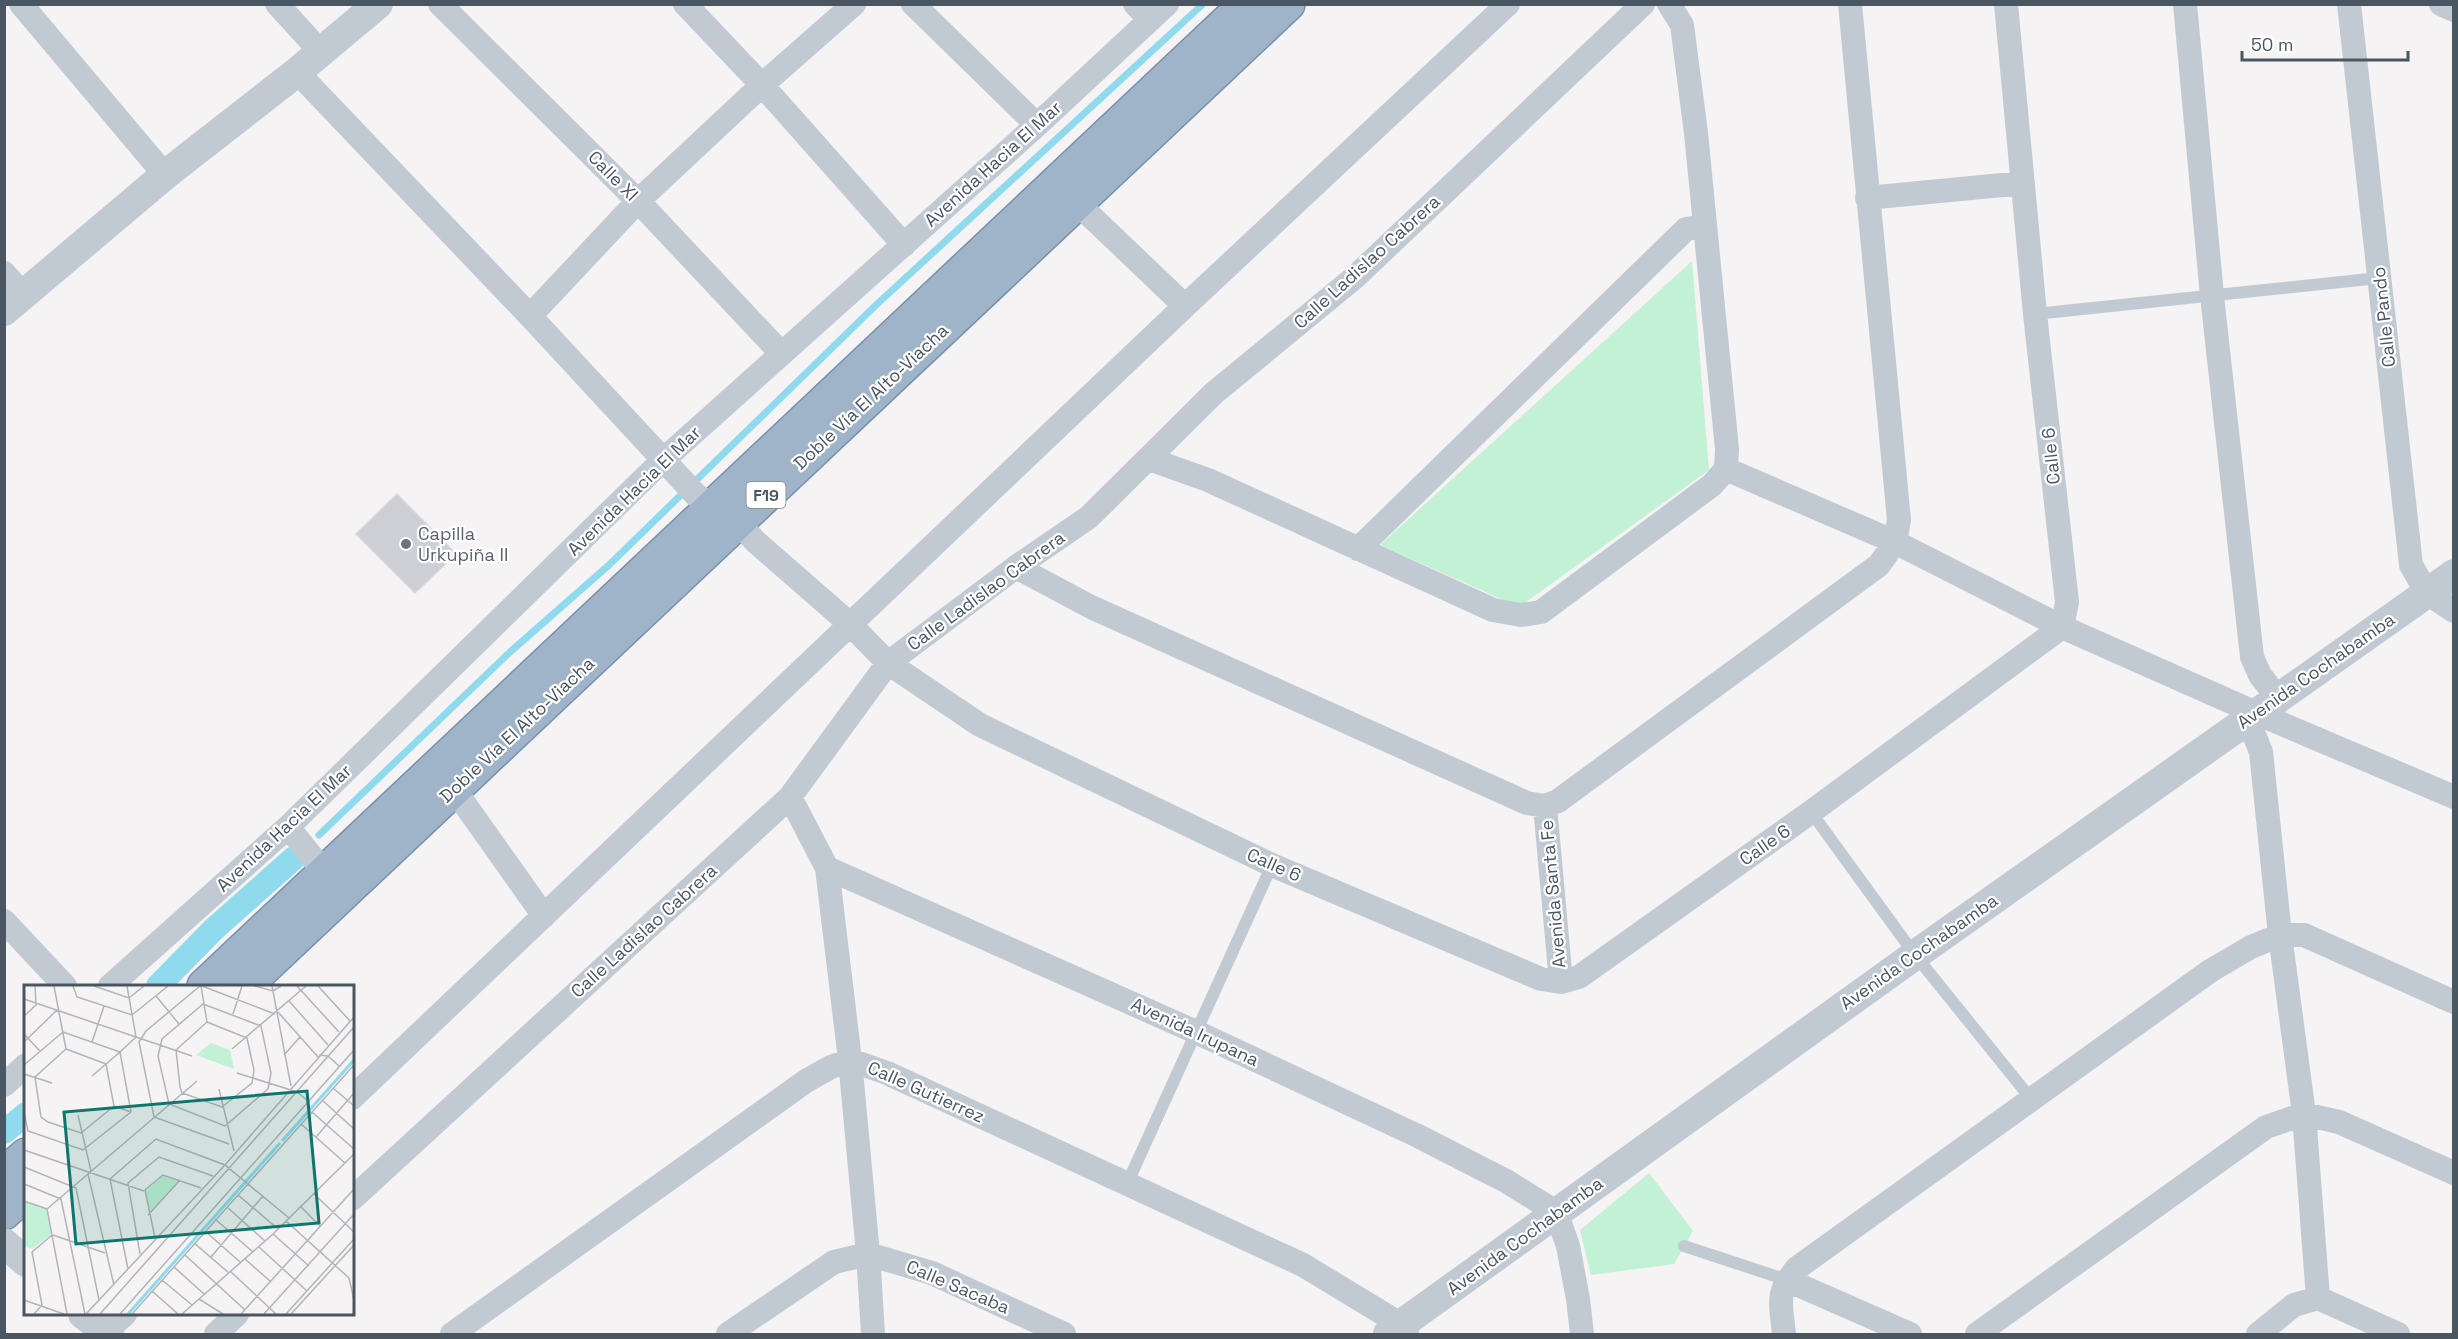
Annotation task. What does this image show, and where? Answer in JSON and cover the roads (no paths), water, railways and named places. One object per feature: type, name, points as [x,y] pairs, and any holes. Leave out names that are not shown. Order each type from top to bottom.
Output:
[{"type":"highway","name":"Doble Vía El Alto-Viacha","points":[[206,985],[715,509],[1246,4]]},
{"type":"highway","name":"Doble Vía El Alto-Viacha","points":[[247,985],[454,789],[715,509],[1077,203],[1288,4]]},
{"type":"highway","points":[[4,1174],[24,1157]]},
{"type":"highway","points":[[4,1213],[24,1195]]},
{"type":"street","points":[[21,4],[165,175]]},
{"type":"street","points":[[277,4],[320,51]]},
{"type":"street","points":[[4,273],[14,303],[165,175],[297,72],[378,4]]},
{"type":"street","name":"Calle XI","points":[[440,4],[638,201],[781,353]]},
{"type":"street","points":[[685,4],[762,85],[904,244]]},
{"type":"street","points":[[530,316],[638,201],[762,85],[854,4]]},
{"type":"street","points":[[913,4],[1037,125]]},
{"type":"street","points":[[354,1096],[1185,306],[1508,4]]},
{"type":"street","name":"Calle Ladislao Cabrera","points":[[354,1196],[790,797],[888,663],[1016,567],[1089,517],[1214,393],[1354,278],[1643,4]]},
{"type":"street","points":[[1149,459],[1208,480],[1492,610],[1521,615],[1541,612],[1712,485],[1726,469],[1727,449],[1696,133],[1682,25],[1669,4]]},
{"type":"street","points":[[1016,567],[1124,621],[1527,803],[1545,806],[1558,801],[1879,565],[1895,542],[1899,520],[1850,4]]},
{"type":"street","name":"Calle 6","points":[[297,72],[530,316],[671,469],[850,624],[888,663],[980,725],[1272,865],[1541,979],[1561,982],[1579,977],[1811,812],[2062,627],[2067,602],[2034,314],[2006,4]]},
{"type":"street","points":[[2185,4],[2212,296],[2252,657],[2260,675],[2259,711],[2255,737],[2260,752],[2280,935],[2304,1114],[2318,1298]]},
{"type":"street","name":"Calle Pando","points":[[2349,4],[2411,565],[2427,593],[2454,611]]},
{"type":"street","points":[[2441,4],[2454,10]]},
{"type":"street","name":"Avenida Hacia El Mar","points":[[112,985],[288,827],[671,469],[781,353],[1037,125],[1151,10]]},
{"type":"street","points":[[1868,198],[2023,183]]},
{"type":"street","points":[[1077,203],[1185,306]]},
{"type":"street","points":[[1359,549],[1686,229],[1704,226]]},
{"type":"street","points":[[1726,469],[1895,542],[2062,627],[2454,797]]},
{"type":"street","name":"Avenida Cochabamba","points":[[1399,1331],[1556,1212],[2454,574]]},
{"type":"street","points":[[454,789],[543,916]]},
{"type":"street","points":[[790,797],[827,868],[850,1060],[873,1335]]},
{"type":"street","name":"Avenida Santa Fe","points":[[1545,806],[1561,982]]},
{"type":"street","points":[[288,827],[326,873]]},
{"type":"street","name":"Avenida Irupana","points":[[827,868],[1196,1032],[1418,1136],[1506,1181],[1556,1212]]},
{"type":"street","points":[[4,921],[63,985]]},
{"type":"street","points":[[1784,1335],[1780,1295],[1787,1280],[1797,1268],[2210,971],[2251,947],[2280,935],[2304,935],[2454,1002]]},
{"type":"street","name":"Calle Gutierrez","points":[[452,1335],[806,1081],[831,1067],[850,1060],[888,1073],[1303,1265],[1399,1331]]},
{"type":"street","points":[[4,1085],[24,1067]]},
{"type":"street","points":[[1977,1335],[2266,1127],[2304,1114],[2339,1122],[2454,1173]]},
{"type":"street","points":[[1556,1212],[1568,1246],[1582,1335]]},
{"type":"street","points":[[4,1243],[24,1260]]},
{"type":"street","name":"Calle Sacaba","points":[[728,1335],[834,1262],[868,1254],[932,1273],[1064,1335]]},
{"type":"street","points":[[1787,1280],[1910,1335]]},
{"type":"street","points":[[2258,1335],[2294,1305],[2318,1298],[2398,1335]]},
{"type":"street","points":[[85,1315],[111,1329]]},
{"type":"street","points":[[216,1335],[236,1315]]},
{"type":"lane","points":[[2034,314],[2379,278]]},
{"type":"lane","points":[[1811,812],[1915,955],[2032,1100]]},
{"type":"lane","points":[[1127,1184],[1272,865]]},
{"type":"lane","points":[[1684,1246],[1787,1280]]},
{"type":"waterway","points":[[319,835],[510,652],[609,565],[875,306],[1203,4]]},
{"type":"waterway","points":[[159,985],[214,929],[294,858]]},
{"type":"waterway","points":[[4,1132],[24,1116]]},
{"type":"place","name":"Capilla Urkupiña II","points":[[406,544]]}]
